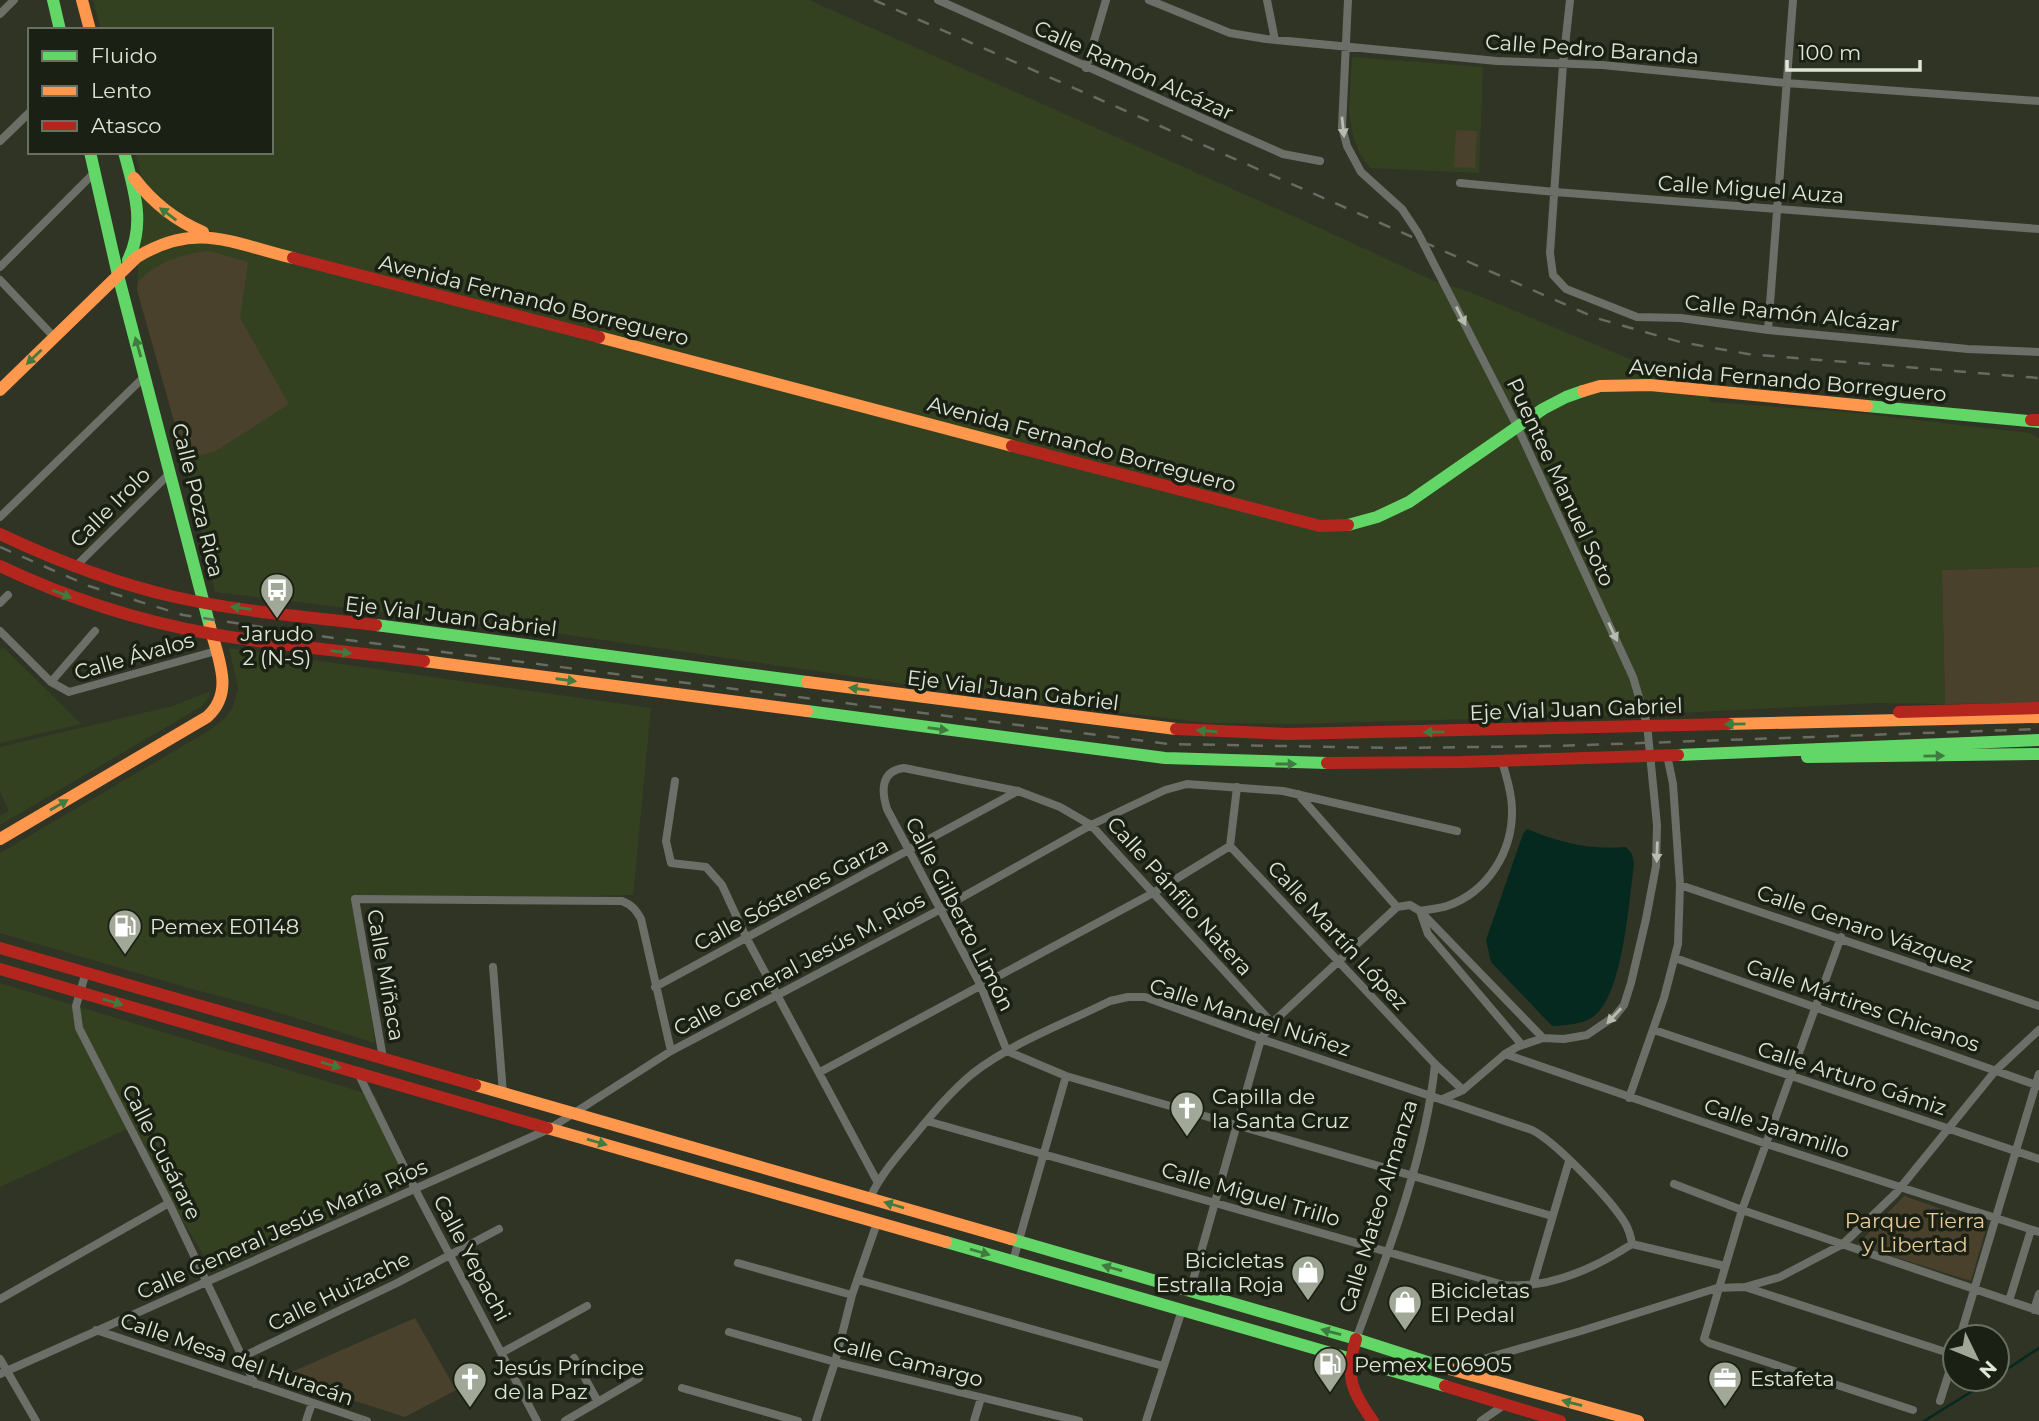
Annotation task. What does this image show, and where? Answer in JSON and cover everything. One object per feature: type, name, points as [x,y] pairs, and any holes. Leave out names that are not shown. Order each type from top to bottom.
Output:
[{"type":"main road","points":[[53,0],[60,28]]},
{"type":"main road","points":[[82,0],[89,28]]},
{"type":"main road","name":"Calle Poza Rica","points":[[0,839],[213,712],[221,701],[224,684],[118,275],[90,154]]},
{"type":"main road","points":[[0,390],[118,275],[133,252],[139,229],[138,214],[125,154]]},
{"type":"main road","points":[[129,171],[144,193],[172,218],[220,237]]},
{"type":"main road","name":"Avenida Fernando Borreguero","points":[[118,275],[137,257],[169,239],[190,235],[220,237],[260,250],[1320,526],[1359,524],[1385,514],[1409,502],[1543,409],[1566,397],[1600,386],[1650,385],[2037,422]]},
{"type":"main road","name":"Eje Vial Juan Gabriel","points":[[0,534],[74,568],[138,588],[204,603],[1170,729],[1288,734],[2039,717]]},
{"type":"main road","points":[[0,566],[96,607],[163,625],[213,634],[1164,758],[1277,764],[1502,761],[2039,740]]},
{"type":"main road","points":[[1803,723],[1845,715],[2039,708]]},
{"type":"main road","points":[[1768,752],[1816,758],[2039,754]]},
{"type":"main road","points":[[0,830],[24,825]]},
{"type":"main road","points":[[0,948],[1019,1241],[1356,1339],[1449,1369],[1638,1421]]},
{"type":"main road","points":[[0,969],[1560,1421]]},
{"type":"main road","name":"Calle Mateo Almanza","points":[[1349,1358],[1356,1339]]},
{"type":"main road","points":[[1349,1358],[1350,1380],[1360,1404],[1373,1421]]},
{"type":"street","points":[[0,14],[14,0]]},
{"type":"street","name":"Calle Ramón Alcázar","points":[[938,0],[954,3],[1086,68],[1283,154],[1320,161]]},
{"type":"street","points":[[1086,68],[1106,0]]},
{"type":"street","name":"Calle Pedro Baranda","points":[[1149,0],[1230,33],[1275,40],[1497,61],[1667,70],[1786,83],[2039,101]]},
{"type":"street","points":[[1267,0],[1275,40]]},
{"type":"street","name":"Puentee Manuel Soto","points":[[1349,0],[1342,127],[1347,146],[1361,172],[1402,209],[1418,233],[1523,438],[1633,677],[1647,723],[1658,845],[1638,954],[1624,1004],[1615,1016],[1587,1035],[1563,1039],[1543,1038]]},
{"type":"street","points":[[1555,192],[1570,0]]},
{"type":"street","points":[[1768,330],[1793,0]]},
{"type":"street","points":[[0,141],[28,114]]},
{"type":"street","points":[[0,267],[95,172]]},
{"type":"street","name":"Calle Miguel Auza","points":[[1460,183],[2039,229]]},
{"type":"street","name":"Calle Ramón Alcázar","points":[[1555,192],[1550,253],[1553,275],[1566,289],[1637,317],[1690,318],[1768,330],[1968,349],[2039,352]]},
{"type":"street","points":[[0,280],[54,337]]},
{"type":"street","points":[[0,517],[146,375]]},
{"type":"street","name":"Calle Irolo","points":[[74,568],[171,472]]},
{"type":"street","points":[[0,603],[8,595]]},
{"type":"street","points":[[51,682],[95,631]]},
{"type":"street","name":"Calle Ávalos","points":[[0,632],[51,682],[61,689],[75,691],[216,651]]},
{"type":"street","points":[[1629,1098],[1654,1030],[1675,958],[1681,918],[1673,783],[1667,755]]},
{"type":"street","points":[[1420,911],[1446,906],[1461,899],[1497,868],[1506,851],[1512,809],[1511,793],[1502,761]]},
{"type":"street","name":"Calle Pánfilo Natera","points":[[890,771],[904,768],[1018,792],[1060,807],[1091,825],[1272,1023]]},
{"type":"street","name":"Calle Gilberto Limón","points":[[890,771],[885,778],[883,798],[980,984],[1007,1051]]},
{"type":"street","points":[[675,781],[666,841],[671,863],[706,867],[722,885],[746,937],[877,1181]]},
{"type":"street","name":"Calle General Jesús M. Ríos","points":[[576,1114],[671,1051],[941,909],[1091,825],[1176,786],[1187,784],[1237,787],[1298,794],[1457,831]]},
{"type":"street","points":[[820,1072],[1153,893],[1230,846],[1237,787]]},
{"type":"street","name":"Calle Sóstenes Garza","points":[[655,987],[1018,792]]},
{"type":"street","points":[[1298,794],[1397,907]]},
{"type":"street","name":"Calle Martín López","points":[[1230,846],[1435,1064],[1463,1090]]},
{"type":"street","name":"Calle Genaro Vázquez","points":[[1680,885],[1841,937],[2039,1006]]},
{"type":"street","name":"Calle Miñaca","points":[[383,1058],[355,899],[622,901],[635,908],[640,919],[655,987]]},
{"type":"street","points":[[1190,1291],[1261,1039],[1272,1023],[1397,907],[1410,905],[1420,911],[1543,1038]]},
{"type":"street","points":[[1420,911],[1428,934],[1522,1045]]},
{"type":"street","points":[[1841,937],[1742,1210],[1704,1339],[1709,1343],[1913,1410]]},
{"type":"street","name":"Calle Mártires Chicanos","points":[[1675,958],[1814,1009],[2037,1085]]},
{"type":"street","points":[[493,967],[502,1093]]},
{"type":"street","name":"Calle Cusárare","points":[[86,972],[76,1006],[79,1028],[169,1203],[255,1384]]},
{"type":"street","points":[[655,987],[671,1051]]},
{"type":"street","name":"Calle Manuel Núñez","points":[[870,1198],[877,1181],[927,1121],[970,1076],[1007,1051],[1110,1001],[1145,997],[1261,1039],[1532,1129],[1569,1161],[1619,1214],[1627,1226],[1632,1244]]},
{"type":"street","name":"Calle Arturo Gámiz","points":[[1654,1030],[2039,1159]]},
{"type":"street","points":[[1449,1369],[1717,1288],[1745,1287],[1780,1277],[1843,1244],[1900,1188],[1996,1070],[2039,1030]]},
{"type":"street","name":"Calle Mateo Almanza","points":[[1443,1099],[1463,1090],[1505,1054],[1543,1038]]},
{"type":"street","points":[[1007,1051],[1066,1076],[1552,1216]]},
{"type":"street","name":"Calle Jaramillo","points":[[1505,1054],[1629,1098],[2035,1231]]},
{"type":"street","name":"Calle Mateo Almanza","points":[[1356,1339],[1389,1251],[1411,1175],[1432,1096],[1435,1064]]},
{"type":"street","name":"Calle Yepachi","points":[[358,1073],[415,1189],[537,1421]]},
{"type":"street","points":[[1964,1323],[2039,1073]]},
{"type":"street","points":[[1013,1261],[1066,1076]]},
{"type":"street","name":"Calle General Jesús María Ríos","points":[[3,1372],[550,1129],[576,1114]]},
{"type":"street","name":"Calle Miguel Trillo","points":[[927,1121],[1389,1251],[1461,1275],[1504,1285],[1533,1284],[1589,1268],[1632,1244]]},
{"type":"street","points":[[1533,1284],[1569,1161]]},
{"type":"street","points":[[1674,1184],[1742,1210],[2036,1310],[2039,1294]]},
{"type":"street","points":[[0,1299],[169,1203]]},
{"type":"street","points":[[816,1421],[852,1295],[877,1223]]},
{"type":"street","name":"Calle Huizache","points":[[242,1357],[499,1229]]},
{"type":"street","points":[[2009,1301],[2035,1231]]},
{"type":"street","points":[[1632,1244],[1725,1266]]},
{"type":"street","points":[[738,1263],[852,1295]]},
{"type":"street","points":[[858,1280],[1163,1366]]},
{"type":"street","points":[[1745,1287],[1941,1350]]},
{"type":"street","points":[[503,1352],[587,1306]]},
{"type":"street","points":[[1146,1421],[1182,1310]]},
{"type":"street","name":"Calle Mesa del Huracán","points":[[96,1330],[368,1421]]},
{"type":"street","name":"Calle Camargo","points":[[729,1332],[1048,1418],[1079,1421]]},
{"type":"street","points":[[574,1358],[598,1402]]},
{"type":"street","points":[[0,1359],[3,1372],[36,1421]]},
{"type":"street","points":[[565,1421],[639,1378]]},
{"type":"street","points":[[682,1388],[798,1421]]},
{"type":"street","points":[[1940,1401],[1943,1393]]},
{"type":"street","points":[[974,1421],[981,1398]]},
{"type":"street","points":[[306,1421],[312,1403]]},
{"type":"street","points":[[1481,1421],[1504,1405]]},
{"type":"shaded area","points":[[93,0],[809,0],[1434,281],[1470,292],[1632,360],[1701,373],[1710,402],[1848,412],[2029,433],[2039,438],[2039,567],[1942,570],[1945,704],[1875,703],[1658,714],[1292,724],[1207,723],[1008,699],[562,634],[215,592],[185,459],[137,290],[142,178],[136,154],[273,154],[273,28],[100,28]]},
{"type":"shaded area","points":[[1352,57],[1483,67],[1479,173],[1370,168],[1360,154],[1353,136],[1349,111]]},
{"type":"shaded area","points":[[3,647],[81,724],[0,743],[0,650]]},
{"type":"shaded area","points":[[229,648],[651,708],[633,895],[353,901],[375,1043],[267,1009],[0,933],[0,853],[210,730],[225,718],[233,707],[238,689]]},
{"type":"shaded area","points":[[211,691],[202,706],[0,825],[0,816],[9,811],[0,792],[0,747],[173,706]]},
{"type":"shaded area","points":[[1527,829],[1576,844],[1626,847],[1632,854],[1634,864],[1627,922],[1612,988],[1604,1005],[1594,1016],[1579,1023],[1552,1026],[1491,962],[1486,940]]},
{"type":"shaded area","points":[[0,983],[375,1096],[412,1183],[214,1272],[127,1129],[0,1187]]},
{"type":"green space","points":[[1456,130],[1477,131],[1475,168],[1454,167]]},
{"type":"green space","points":[[210,251],[248,262],[240,318],[289,404],[216,451],[185,460],[137,290],[138,282],[162,264],[181,256]]},
{"type":"green space","points":[[2039,567],[2039,703],[1945,704],[1942,570]]},
{"type":"green space","name":"Parque Tierra y Libertad","points":[[1904,1196],[1987,1225],[1971,1281],[1857,1245]]},
{"type":"green space","points":[[415,1318],[456,1390],[405,1417],[280,1377]]},
{"type":"waterway","points":[[2011,1367],[2039,1348]]},
{"type":"waterway","points":[[1924,1421],[1969,1393]]},
{"type":"railway","points":[[874,0],[1596,318],[1680,342],[1748,354],[2039,378]]},
{"type":"railway","points":[[0,547],[89,586],[183,615],[340,639],[1168,744],[1393,748],[1556,746],[2039,729]]},
{"type":"traffic: fast","points":[[53,0],[60,28]]},
{"type":"traffic: fast","points":[[90,154],[118,275],[210,627]]},
{"type":"traffic: fast","points":[[124,154],[137,220],[128,260]]},
{"type":"traffic: fast","points":[[1348,525],[1377,517],[1409,502],[1543,409],[1583,391]]},
{"type":"traffic: fast","points":[[1867,406],[2039,422]]},
{"type":"traffic: fast","points":[[376,625],[807,682]]},
{"type":"traffic: fast","points":[[807,711],[1165,758],[1327,763]]},
{"type":"traffic: fast","points":[[1678,755],[2039,740]]},
{"type":"traffic: fast","points":[[1807,757],[2039,754]]},
{"type":"traffic: fast","points":[[1011,1239],[1356,1339],[1446,1368]]},
{"type":"traffic: fast","points":[[946,1242],[1445,1386]]},
{"type":"traffic: slow","points":[[82,0],[89,28]]},
{"type":"traffic: slow","points":[[134,178],[165,210],[203,232]]},
{"type":"traffic: slow","points":[[0,390],[137,257],[158,246],[178,240],[214,238],[293,258]]},
{"type":"traffic: slow","points":[[599,337],[1012,446]]},
{"type":"traffic: slow","points":[[1583,391],[1600,386],[1650,385],[1867,406]]},
{"type":"traffic: slow","points":[[0,839],[207,717],[220,697],[222,686],[220,663],[210,627]]},
{"type":"traffic: slow","points":[[424,661],[807,711]]},
{"type":"traffic: slow","points":[[807,682],[1176,729]]},
{"type":"traffic: slow","points":[[1728,724],[2039,717]]},
{"type":"traffic: slow","points":[[475,1085],[1011,1239]]},
{"type":"traffic: slow","points":[[547,1128],[946,1242]]},
{"type":"traffic: slow","points":[[1446,1368],[1638,1421]]},
{"type":"traffic: jam","points":[[293,258],[599,337]]},
{"type":"traffic: jam","points":[[2031,420],[2039,420]]},
{"type":"traffic: jam","points":[[1012,446],[1320,526],[1348,525]]},
{"type":"traffic: jam","points":[[0,534],[86,570],[175,597],[250,610],[376,625]]},
{"type":"traffic: jam","points":[[0,566],[77,598],[185,629],[265,642],[424,661]]},
{"type":"traffic: jam","points":[[1899,712],[2039,708]]},
{"type":"traffic: jam","points":[[1176,729],[1288,734],[1728,724]]},
{"type":"traffic: jam","points":[[1327,763],[1678,755]]},
{"type":"traffic: jam","points":[[0,948],[475,1085]]},
{"type":"traffic: jam","points":[[0,969],[547,1128]]},
{"type":"traffic: jam","points":[[1356,1339],[1351,1363],[1352,1383],[1373,1421]]},
{"type":"traffic: jam","points":[[1445,1386],[1560,1421]]},
{"type":"place","name":"Jarudo 2 (N-S)","points":[[277,620]]},
{"type":"place","name":"Pemex E01148","points":[[125,956]]},
{"type":"place","name":"Capilla de la Santa Cruz","points":[[1187,1138]]},
{"type":"place","name":"Bicicletas Estralla Roja","points":[[1308,1302]]},
{"type":"place","name":"Bicicletas El Pedal","points":[[1405,1332]]},
{"type":"place","name":"Pemex E06905","points":[[1330,1394]]},
{"type":"place","name":"Estafeta","points":[[1725,1408]]},
{"type":"place","name":"Jesús Príncipe de la Paz","points":[[470,1409]]}]
